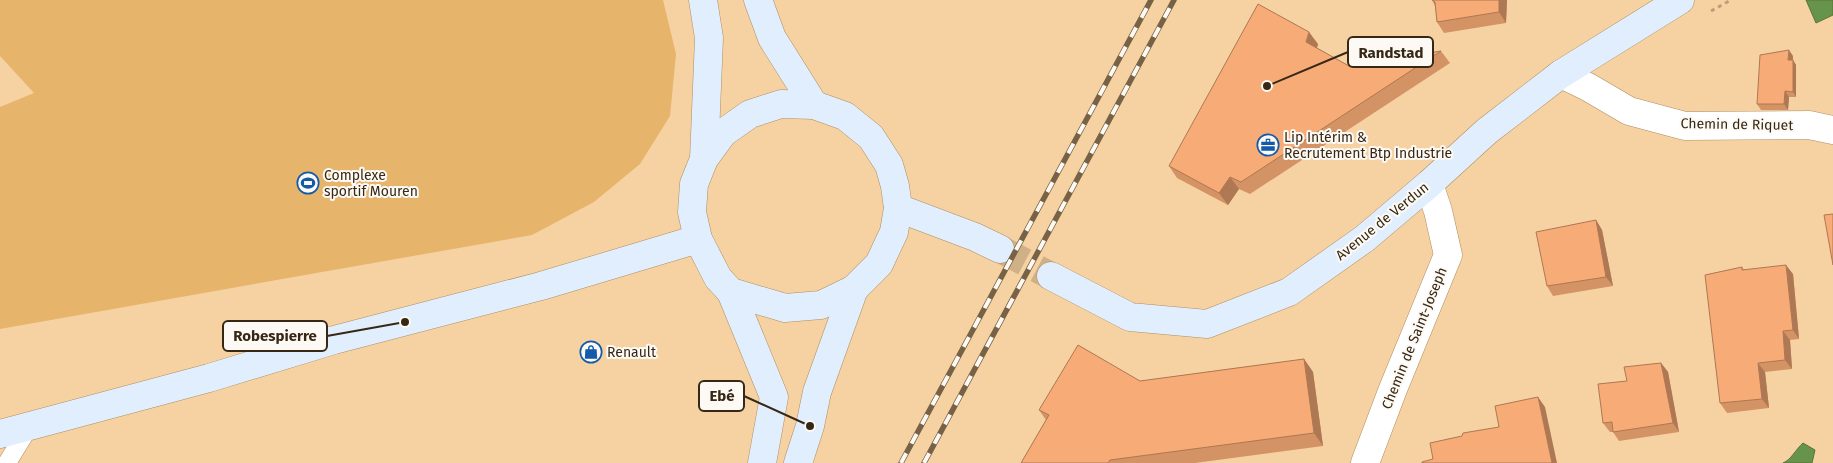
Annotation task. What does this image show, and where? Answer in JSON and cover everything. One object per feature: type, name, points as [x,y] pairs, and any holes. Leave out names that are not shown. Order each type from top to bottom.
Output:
[{"type":"main road","points":[[703,0],[709,38],[704,158]]},
{"type":"main road","points":[[758,0],[772,38],[814,105]]},
{"type":"main road","name":"Avenue de Verdun","points":[[1051,276],[1130,317],[1207,324],[1289,292],[1364,239],[1429,184],[1486,130],[1561,74],[1680,0]]},
{"type":"main road","points":[[732,292],[785,308],[821,305],[854,289],[879,264],[894,232],[898,208],[895,186],[888,165],[871,137],[845,116],[814,105],[781,104],[750,114],[723,133],[704,158],[694,184],[692,212],[698,239],[718,278],[732,292],[774,397],[762,463]]},
{"type":"main road","points":[[898,208],[975,237],[1000,249]]},
{"type":"main road","points":[[0,434],[209,378],[334,340],[542,286],[698,239]]},
{"type":"main road","points":[[798,463],[810,426],[817,392],[854,289]]},
{"type":"street","name":"Chemin de Riquet","points":[[1561,74],[1588,87],[1630,112],[1686,126],[1809,125],[1833,130]]},
{"type":"street","name":"Chemin de Saint-Joseph","points":[[1365,463],[1448,255],[1438,211],[1429,184]]},
{"type":"lane","points":[[7,463],[29,427]]},
{"type":"shaded area","name":"Complexe sportif Mouren","points":[[0,0],[663,0],[676,54],[670,116],[640,164],[594,202],[532,235],[0,329],[0,107],[34,93],[0,56]]},
{"type":"shaded area","points":[[1806,0],[1833,0],[1833,15],[1816,23]]},
{"type":"shaded area","points":[[1803,443],[1815,450],[1812,463],[1783,463],[1789,459]]},
{"type":"building","points":[[1432,0],[1499,0],[1499,12],[1437,22],[1435,2]]},
{"type":"building","points":[[1258,4],[1309,32],[1306,42],[1349,66],[1441,51],[1241,182],[1230,177],[1219,193],[1169,166]]},
{"type":"building","points":[[1789,50],[1788,60],[1793,60],[1793,92],[1785,91],[1784,104],[1757,104],[1760,55]]},
{"type":"building","points":[[1833,214],[1833,265],[1824,215]]},
{"type":"building","points":[[1596,220],[1606,277],[1547,286],[1536,232]]},
{"type":"building","points":[[1786,265],[1793,330],[1783,331],[1785,360],[1758,363],[1762,399],[1720,403],[1705,275],[1742,267],[1742,270]]},
{"type":"building","points":[[1078,345],[1140,381],[1304,359],[1314,433],[1110,460],[1108,463],[1021,463],[1049,415],[1039,410]]},
{"type":"building","points":[[1661,363],[1673,423],[1613,432],[1612,422],[1603,423],[1598,384],[1627,381],[1624,367]]},
{"type":"building","points":[[1538,397],[1552,463],[1422,463],[1433,459],[1430,443],[1462,436],[1463,433],[1499,427],[1495,406]]},
{"type":"tunnel","points":[[1000,249],[1051,276]]},
{"type":"railway","points":[[901,463],[1151,0]]},
{"type":"railway","points":[[924,463],[1174,0]]},
{"type":"place","name":"Randstad","points":[[1267,86]]},
{"type":"place","name":"Lip Intérim & Recrutement Btp Industrie","points":[[1268,145]]},
{"type":"place","name":"Complexe sportif Mouren","points":[[308,183]]},
{"type":"place","name":"Robespierre","points":[[405,322]]},
{"type":"place","name":"Renault","points":[[591,352]]},
{"type":"place","name":"Ebé","points":[[810,426]]}]
